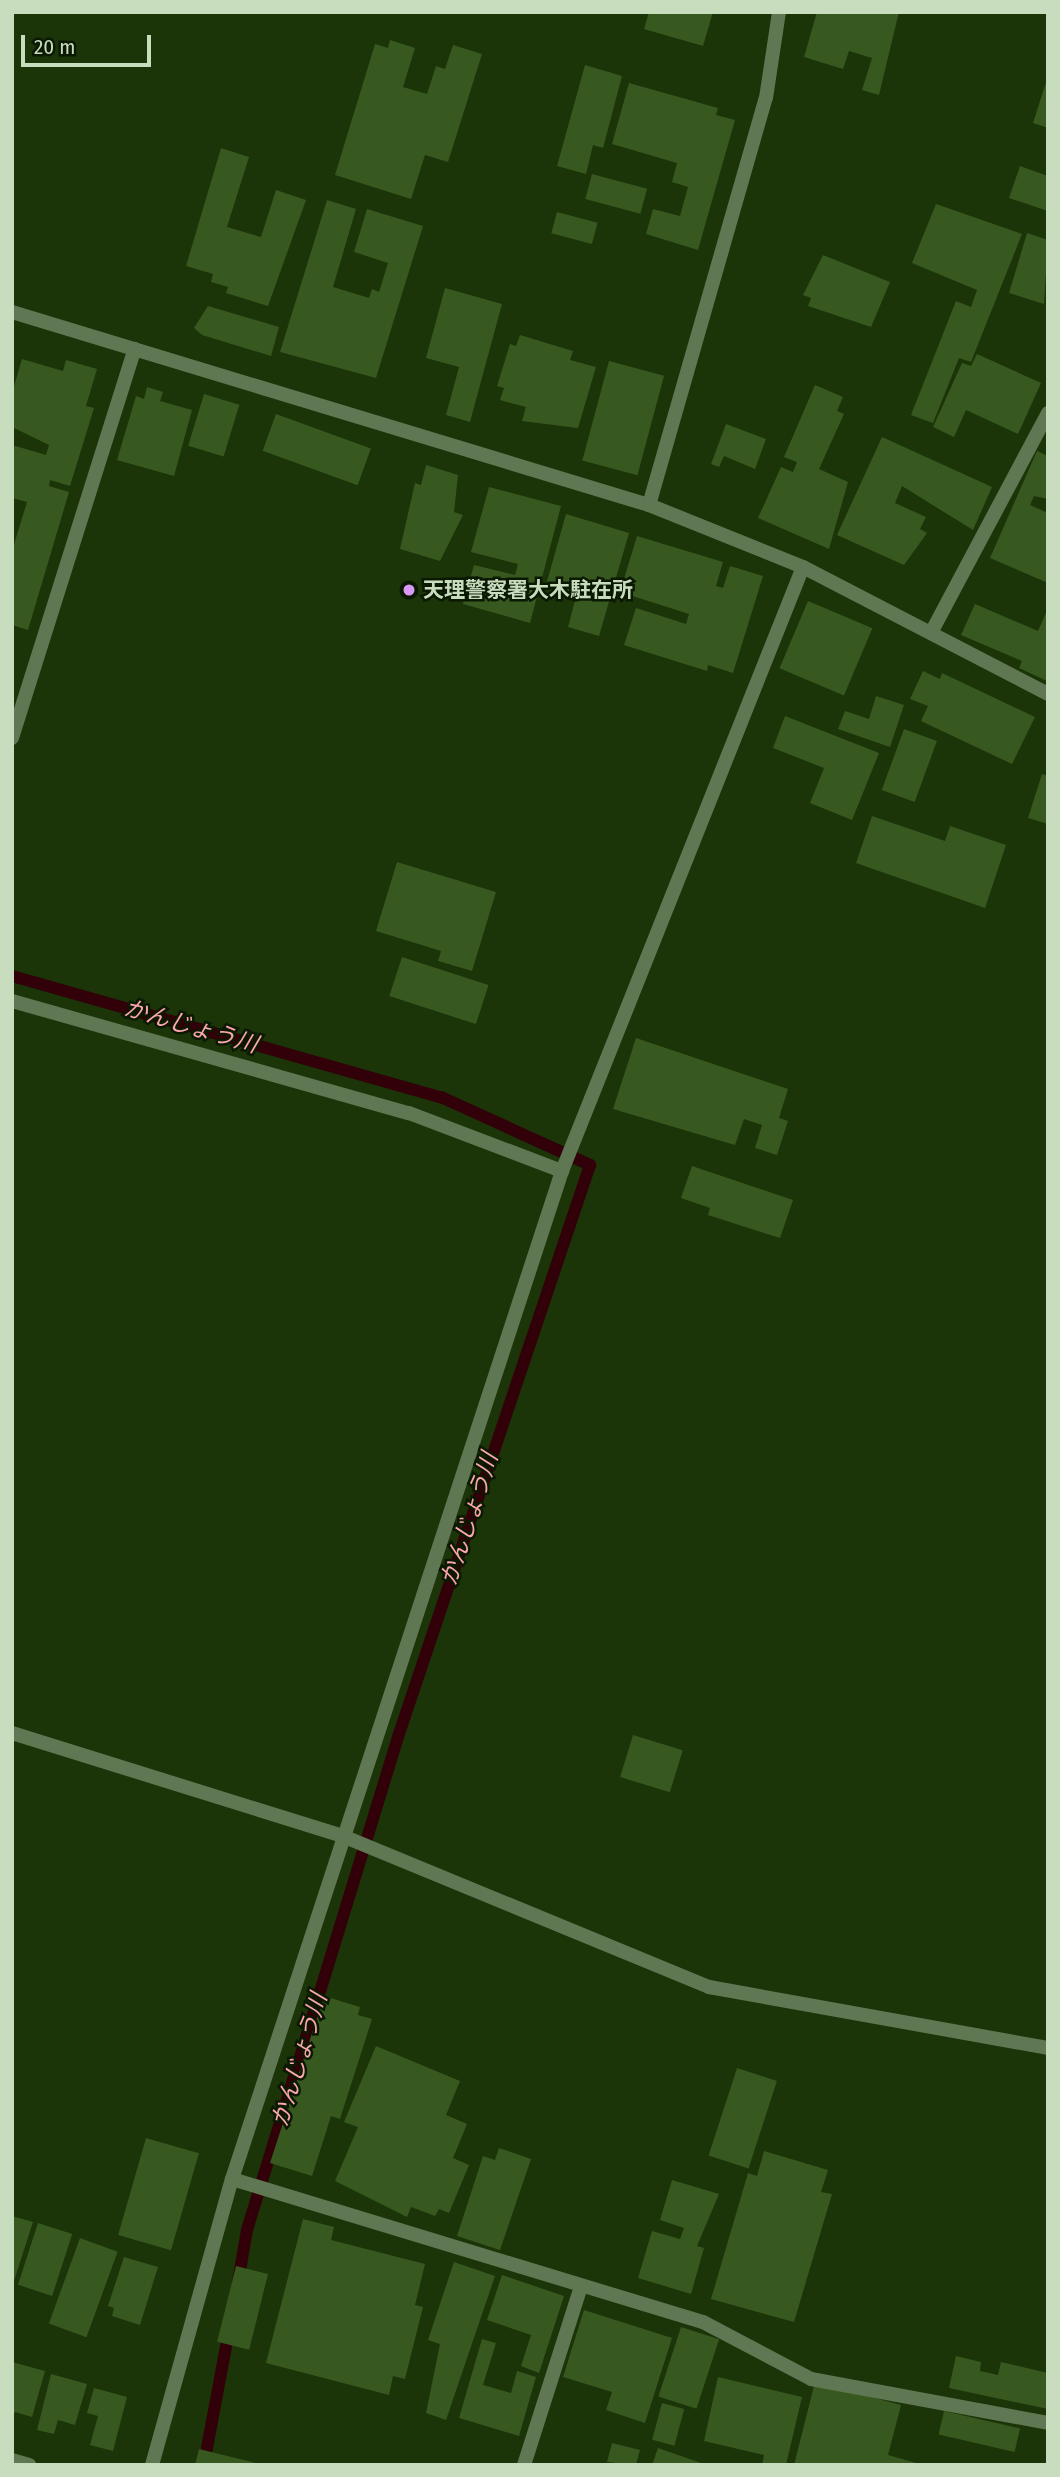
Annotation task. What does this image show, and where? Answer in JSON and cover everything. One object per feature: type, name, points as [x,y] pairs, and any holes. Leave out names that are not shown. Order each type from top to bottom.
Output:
[{"type":"street","points":[[649,505],[766,97],[779,12]]},
{"type":"street","points":[[12,312],[649,505],[803,567],[932,631],[1048,694]]},
{"type":"street","points":[[12,738],[135,349]]},
{"type":"street","points":[[932,631],[1048,413]]},
{"type":"street","points":[[152,2465],[232,2179],[562,1171],[803,567]]},
{"type":"street","points":[[12,1001],[409,1113],[562,1171]]},
{"type":"street","points":[[12,1733],[345,1837],[709,1987],[1048,2048]]},
{"type":"street","points":[[232,2179],[703,2322],[811,2379],[1048,2423]]},
{"type":"street","points":[[524,2465],[581,2286]]},
{"type":"street","points":[[12,2460],[29,2465]]},
{"type":"building","points":[[649,12],[713,12],[703,46],[644,29]]},
{"type":"building","points":[[817,12],[899,12],[879,95],[862,90],[872,58],[849,51],[843,69],[804,57]]},
{"type":"building","points":[[390,40],[415,48],[403,87],[427,94],[436,66],[445,69],[453,45],[482,54],[448,162],[425,155],[411,199],[335,175],[375,44],[388,48]]},
{"type":"building","points":[[585,65],[622,76],[603,148],[593,145],[586,174],[557,166]]},
{"type":"building","points":[[1048,79],[1048,128],[1033,123]]},
{"type":"building","points":[[629,83],[718,108],[716,115],[735,120],[698,250],[646,234],[653,209],[680,216],[688,187],[672,182],[677,163],[612,144]]},
{"type":"building","points":[[221,148],[249,157],[227,227],[261,237],[276,190],[306,200],[268,306],[226,293],[228,287],[211,282],[213,274],[186,266]]},
{"type":"building","points":[[1020,166],[1048,176],[1048,211],[1009,198]]},
{"type":"building","points":[[592,174],[647,189],[640,214],[585,199]]},
{"type":"building","points":[[327,200],[356,209],[333,287],[369,298],[372,289],[379,292],[388,263],[354,252],[367,209],[423,226],[376,378],[280,352]]},
{"type":"building","points":[[936,204],[1022,234],[971,362],[959,358],[933,423],[911,415],[956,301],[971,307],[977,290],[912,263]]},
{"type":"building","points":[[557,212],[598,223],[592,244],[551,233]]},
{"type":"building","points":[[1027,233],[1048,240],[1044,304],[1009,293]]},
{"type":"building","points":[[823,255],[890,282],[871,327],[808,306],[811,298],[803,295]]},
{"type":"building","points":[[445,288],[502,304],[470,422],[446,415],[459,367],[426,358]]},
{"type":"building","points":[[208,306],[279,327],[271,356],[202,335],[194,328]]},
{"type":"building","points":[[520,335],[573,351],[570,360],[596,367],[578,428],[522,421],[526,407],[500,400],[504,388],[497,386],[510,344],[516,346]]},
{"type":"building","points":[[977,354],[1041,383],[1018,434],[966,410],[954,437],[933,427],[962,363],[971,366]]},
{"type":"building","points":[[22,359],[63,371],[66,360],[97,369],[86,406],[94,408],[70,486],[50,480],[49,486],[69,492],[28,630],[12,625],[12,551],[27,502],[12,498],[12,445],[46,455],[49,445],[12,427],[12,393]]},
{"type":"building","points":[[609,361],[664,376],[637,475],[582,460]]},
{"type":"building","points":[[815,385],[843,397],[837,411],[844,414],[819,469],[848,482],[829,549],[758,518],[781,467],[793,472],[797,462],[784,457]]},
{"type":"building","points":[[147,387],[163,392],[160,401],[192,410],[174,476],[117,460],[136,396],[144,399]]},
{"type":"building","points":[[204,394],[239,405],[224,456],[188,446]]},
{"type":"building","points":[[276,414],[371,449],[358,485],[263,451]]},
{"type":"building","points":[[726,424],[766,439],[755,469],[724,456],[719,467],[711,464]]},
{"type":"building","points":[[882,437],[992,487],[973,530],[902,486],[895,503],[926,517],[920,529],[927,533],[904,565],[837,535]]},
{"type":"building","points":[[1037,451],[1048,456],[1048,499],[1034,496],[1030,505],[1048,513],[1048,583],[990,558]]},
{"type":"building","points":[[426,465],[458,475],[454,512],[463,515],[440,561],[400,549],[415,483],[421,485]]},
{"type":"building","points":[[489,487],[561,506],[530,623],[463,604],[474,565],[515,575],[518,564],[471,552]]},
{"type":"building","points":[[566,514],[629,533],[599,636],[568,627],[577,593],[546,585]]},
{"type":"building","points":[[637,536],[723,562],[716,586],[723,588],[730,566],[763,576],[733,673],[708,665],[707,671],[624,645],[636,608],[686,624],[689,614],[620,592]]},
{"type":"building","points":[[808,601],[872,628],[844,696],[779,668]]},
{"type":"building","points":[[975,604],[1038,631],[1048,608],[1047,681],[1019,668],[1022,661],[961,635]]},
{"type":"building","points":[[923,671],[940,679],[942,673],[1035,717],[1012,764],[921,721],[928,706],[910,699]]},
{"type":"building","points":[[876,696],[904,705],[890,747],[838,729],[845,711],[869,719]]},
{"type":"building","points":[[785,716],[879,753],[852,820],[810,803],[824,768],[773,748]]},
{"type":"building","points":[[904,729],[937,741],[915,802],[882,790]]},
{"type":"building","points":[[1042,774],[1048,776],[1048,824],[1028,818]]},
{"type":"building","points":[[872,816],[945,841],[950,826],[1006,845],[985,908],[856,863]]},
{"type":"building","points":[[397,862],[496,892],[472,971],[438,961],[441,951],[376,931]]},
{"type":"building","points":[[402,957],[489,985],[476,1024],[389,996]]},
{"type":"building","points":[[636,1038],[788,1089],[779,1118],[788,1121],[777,1155],[755,1148],[762,1125],[744,1119],[735,1145],[613,1109]]},
{"type":"building","points":[[692,1166],[793,1200],[780,1238],[708,1215],[710,1208],[681,1198]]},
{"type":"building","points":[[633,1735],[683,1750],[670,1792],[620,1777]]},
{"type":"building","points":[[324,1996],[360,2007],[358,2015],[372,2019],[340,2119],[331,2116],[312,2176],[270,2163]]},
{"type":"building","points":[[376,2046],[460,2081],[446,2115],[467,2124],[453,2158],[469,2165],[449,2213],[439,2209],[435,2216],[411,2207],[407,2217],[335,2181],[358,2127],[344,2122]]},
{"type":"building","points":[[737,2068],[777,2081],[749,2168],[709,2155]]},
{"type":"building","points":[[146,2138],[199,2153],[171,2250],[118,2235]]},
{"type":"building","points":[[499,2148],[531,2159],[500,2250],[457,2236],[483,2156],[495,2160]]},
{"type":"building","points":[[764,2151],[828,2170],[821,2192],[832,2194],[794,2322],[711,2299],[748,2173],[757,2176]]},
{"type":"building","points":[[672,2180],[719,2194],[697,2246],[704,2248],[691,2294],[638,2278],[652,2231],[680,2239],[684,2228],[660,2220]]},
{"type":"building","points":[[12,2216],[33,2222],[13,2284],[12,2284]]},
{"type":"building","points":[[303,2219],[334,2227],[331,2240],[425,2264],[415,2305],[423,2307],[405,2379],[393,2376],[389,2395],[266,2363]]},
{"type":"building","points":[[38,2223],[72,2234],[52,2296],[18,2285]]},
{"type":"building","points":[[80,2238],[118,2252],[86,2337],[49,2324]]},
{"type":"building","points":[[124,2257],[158,2267],[140,2325],[112,2316],[114,2308],[108,2306]]},
{"type":"building","points":[[454,2262],[495,2276],[446,2420],[426,2413],[440,2344],[428,2340]]},
{"type":"building","points":[[236,2266],[268,2274],[249,2350],[217,2342]]},
{"type":"building","points":[[502,2275],[564,2296],[539,2373],[521,2366],[531,2335],[487,2320]]},
{"type":"building","points":[[584,2310],[672,2338],[645,2423],[606,2410],[612,2392],[563,2377]]},
{"type":"building","points":[[681,2327],[719,2339],[696,2409],[658,2396]]},
{"type":"building","points":[[482,2339],[496,2343],[483,2385],[511,2393],[517,2371],[536,2377],[519,2436],[459,2418]]},
{"type":"building","points":[[956,2356],[981,2362],[980,2371],[998,2375],[1001,2362],[1048,2373],[1048,2409],[949,2388]]},
{"type":"building","points":[[12,2362],[45,2371],[32,2417],[15,2412],[12,2418]]},
{"type":"building","points":[[51,2374],[87,2384],[75,2425],[58,2420],[54,2434],[37,2430]]},
{"type":"building","points":[[718,2377],[802,2397],[786,2465],[762,2465],[764,2455],[704,2441]]},
{"type":"building","points":[[815,2382],[901,2405],[888,2455],[923,2465],[794,2465]]},
{"type":"building","points":[[94,2388],[127,2397],[113,2451],[90,2445],[98,2416],[87,2413]]},
{"type":"building","points":[[662,2403],[684,2409],[674,2446],[652,2440]]},
{"type":"building","points":[[944,2411],[1020,2429],[1015,2452],[939,2434]]},
{"type":"building","points":[[612,2443],[640,2450],[636,2465],[607,2462]]},
{"type":"building","points":[[658,2448],[704,2464],[704,2465],[652,2465]]},
{"type":"building","points":[[199,2449],[260,2464],[195,2465]]},
{"type":"waterway","name":"かんじょう川","points":[[12,976],[441,1097],[590,1165],[398,1737],[247,2230],[238,2282]]},
{"type":"waterway","name":"かんじょう川","points":[[204,2464],[229,2331]]},
{"type":"place","name":"天理警察署大木駐在所","points":[[409,590]]}]
